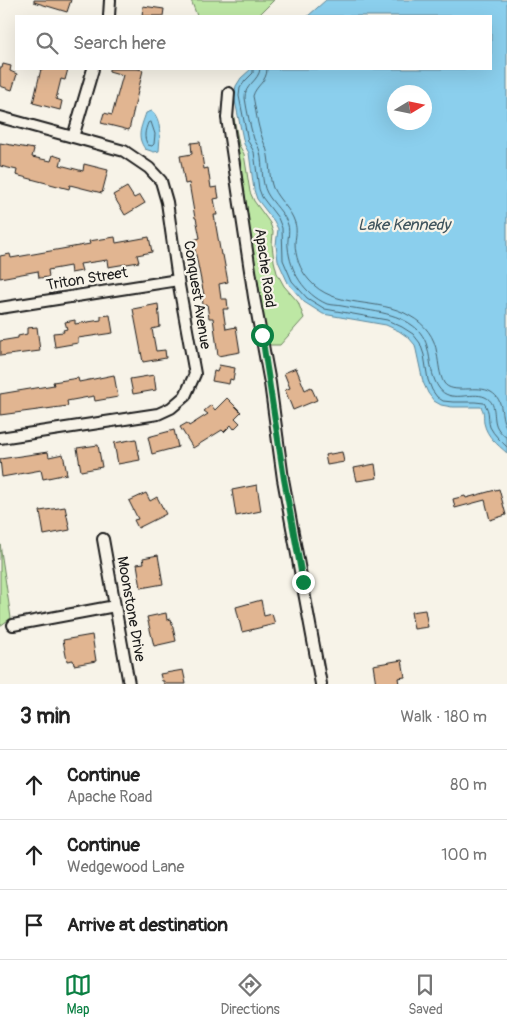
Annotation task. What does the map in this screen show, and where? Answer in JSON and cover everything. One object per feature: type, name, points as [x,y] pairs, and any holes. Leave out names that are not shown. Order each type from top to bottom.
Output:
[{"type":"street","points":[[109,15],[110,0]]},
{"type":"street","points":[[73,137],[93,70]]},
{"type":"street","name":"Apache Road","points":[[229,93],[227,118],[255,304],[321,684]]},
{"type":"street","name":"Conquest Avenue","points":[[0,117],[124,152],[149,168],[161,181],[167,202],[178,280],[195,374],[185,396],[171,408],[158,414],[0,438]]},
{"type":"street","name":"Triton Street","points":[[0,308],[178,280]]},
{"type":"street","name":"Moonstone Drive","points":[[103,540],[129,684]]},
{"type":"street","points":[[13,624],[115,606]]},
{"type":"green space","points":[[191,0],[274,0],[259,15],[197,15]]},
{"type":"green space","points":[[233,113],[239,145],[244,154],[250,192],[254,201],[270,223],[273,232],[272,245],[277,273],[284,286],[298,302],[304,318],[280,345],[269,345],[259,296]]},
{"type":"green space","points":[[0,544],[11,618],[0,626]]},
{"type":"water","name":"Lake Kennedy","points":[[326,0],[507,0],[507,453],[487,432],[481,407],[452,407],[441,405],[434,401],[423,382],[415,345],[409,338],[386,325],[323,314],[304,302],[288,283],[278,261],[276,245],[278,229],[257,199],[254,190],[249,153],[244,144],[234,96],[236,86],[250,70],[492,70],[492,15],[309,15]]},
{"type":"water","points":[[152,111],[157,119],[160,130],[159,151],[154,152],[145,149],[140,136],[146,113]]},
{"type":"building","points":[[34,0],[71,0],[67,12],[34,2]]},
{"type":"building","points":[[143,6],[164,9],[163,15],[142,15]]},
{"type":"building","points":[[3,64],[11,66],[10,71],[17,74],[12,90],[0,86],[0,68],[2,68]]},
{"type":"building","points":[[41,70],[68,70],[65,80],[61,79],[56,99],[62,101],[60,110],[33,103]]},
{"type":"building","points":[[143,70],[129,130],[101,123],[104,113],[112,115],[123,75],[109,71]]},
{"type":"building","points":[[200,142],[204,169],[208,168],[211,188],[217,187],[219,198],[214,199],[217,215],[214,215],[228,282],[219,284],[221,299],[227,299],[228,309],[223,309],[226,329],[236,327],[240,352],[218,356],[213,318],[209,318],[207,304],[203,305],[202,295],[204,295],[193,240],[200,238],[189,183],[185,184],[180,156],[192,154],[191,143]]},
{"type":"building","points":[[0,143],[34,149],[32,157],[51,161],[53,155],[62,158],[60,165],[83,171],[84,164],[108,170],[102,193],[70,185],[69,189],[16,175],[17,170],[0,166]]},
{"type":"building","points":[[127,187],[134,198],[140,195],[145,203],[125,215],[113,195]]},
{"type":"building","points":[[115,237],[116,243],[149,237],[152,252],[137,255],[139,262],[108,267],[107,260],[80,264],[82,271],[71,273],[70,266],[48,270],[49,277],[39,278],[38,271],[0,278],[0,256],[10,254],[11,258],[90,244],[89,241]]},
{"type":"building","points":[[158,304],[160,327],[152,329],[156,351],[165,350],[166,358],[143,362],[133,309]]},
{"type":"building","points":[[110,315],[113,333],[78,338],[78,343],[55,347],[53,333],[64,332],[63,330],[67,329],[65,322],[75,320],[75,324],[101,320],[101,316]]},
{"type":"building","points":[[37,327],[40,351],[0,356],[0,341],[18,338],[18,336],[27,334],[27,328]]},
{"type":"building","points":[[219,365],[235,368],[233,380],[230,379],[229,384],[212,381],[214,371],[217,372]]},
{"type":"building","points":[[296,368],[305,390],[311,387],[317,400],[293,410],[285,390],[290,388],[284,373]]},
{"type":"building","points":[[114,375],[118,397],[95,401],[94,396],[67,401],[68,406],[0,415],[0,394],[54,385],[53,382],[78,378],[79,382]]},
{"type":"building","points":[[154,375],[156,390],[133,394],[130,379]]},
{"type":"building","points":[[227,398],[241,412],[235,418],[240,423],[234,429],[231,425],[224,432],[222,430],[193,448],[180,427],[187,423],[189,426],[208,414],[204,411],[211,405],[215,410]]},
{"type":"building","points":[[174,430],[178,447],[152,454],[148,437]]},
{"type":"building","points":[[136,439],[140,460],[118,464],[114,443]]},
{"type":"building","points":[[98,445],[102,467],[81,471],[77,448]]},
{"type":"building","points":[[48,452],[49,457],[63,454],[67,474],[43,479],[41,470],[2,477],[0,459]]},
{"type":"building","points":[[342,452],[344,462],[327,465],[325,455]]},
{"type":"building","points":[[375,464],[377,478],[357,481],[354,468]]},
{"type":"building","points":[[257,485],[261,511],[236,516],[232,490]]},
{"type":"building","points":[[499,489],[506,515],[490,520],[485,500],[455,508],[453,499],[465,496],[466,498]]},
{"type":"building","points":[[146,493],[150,501],[157,497],[166,514],[138,528],[134,520],[138,519],[129,501]]},
{"type":"building","points":[[65,507],[70,530],[44,535],[40,511]]},
{"type":"building","points":[[158,555],[163,584],[141,588],[137,564],[144,563],[143,558]]},
{"type":"building","points":[[261,600],[264,616],[272,614],[275,624],[242,632],[236,607]]},
{"type":"building","points":[[425,610],[428,627],[414,629],[411,612]]},
{"type":"building","points":[[166,613],[167,620],[171,619],[176,641],[154,646],[147,617]]},
{"type":"building","points":[[92,635],[96,661],[74,665],[73,660],[67,661],[63,640]]},
{"type":"building","points":[[402,660],[405,677],[398,678],[399,684],[376,684],[373,665]]},
{"type":"building","points":[[183,670],[186,684],[164,684],[164,681],[162,681],[160,674]]},
{"type":"route","points":[[262,335],[279,452],[303,582]]}]
